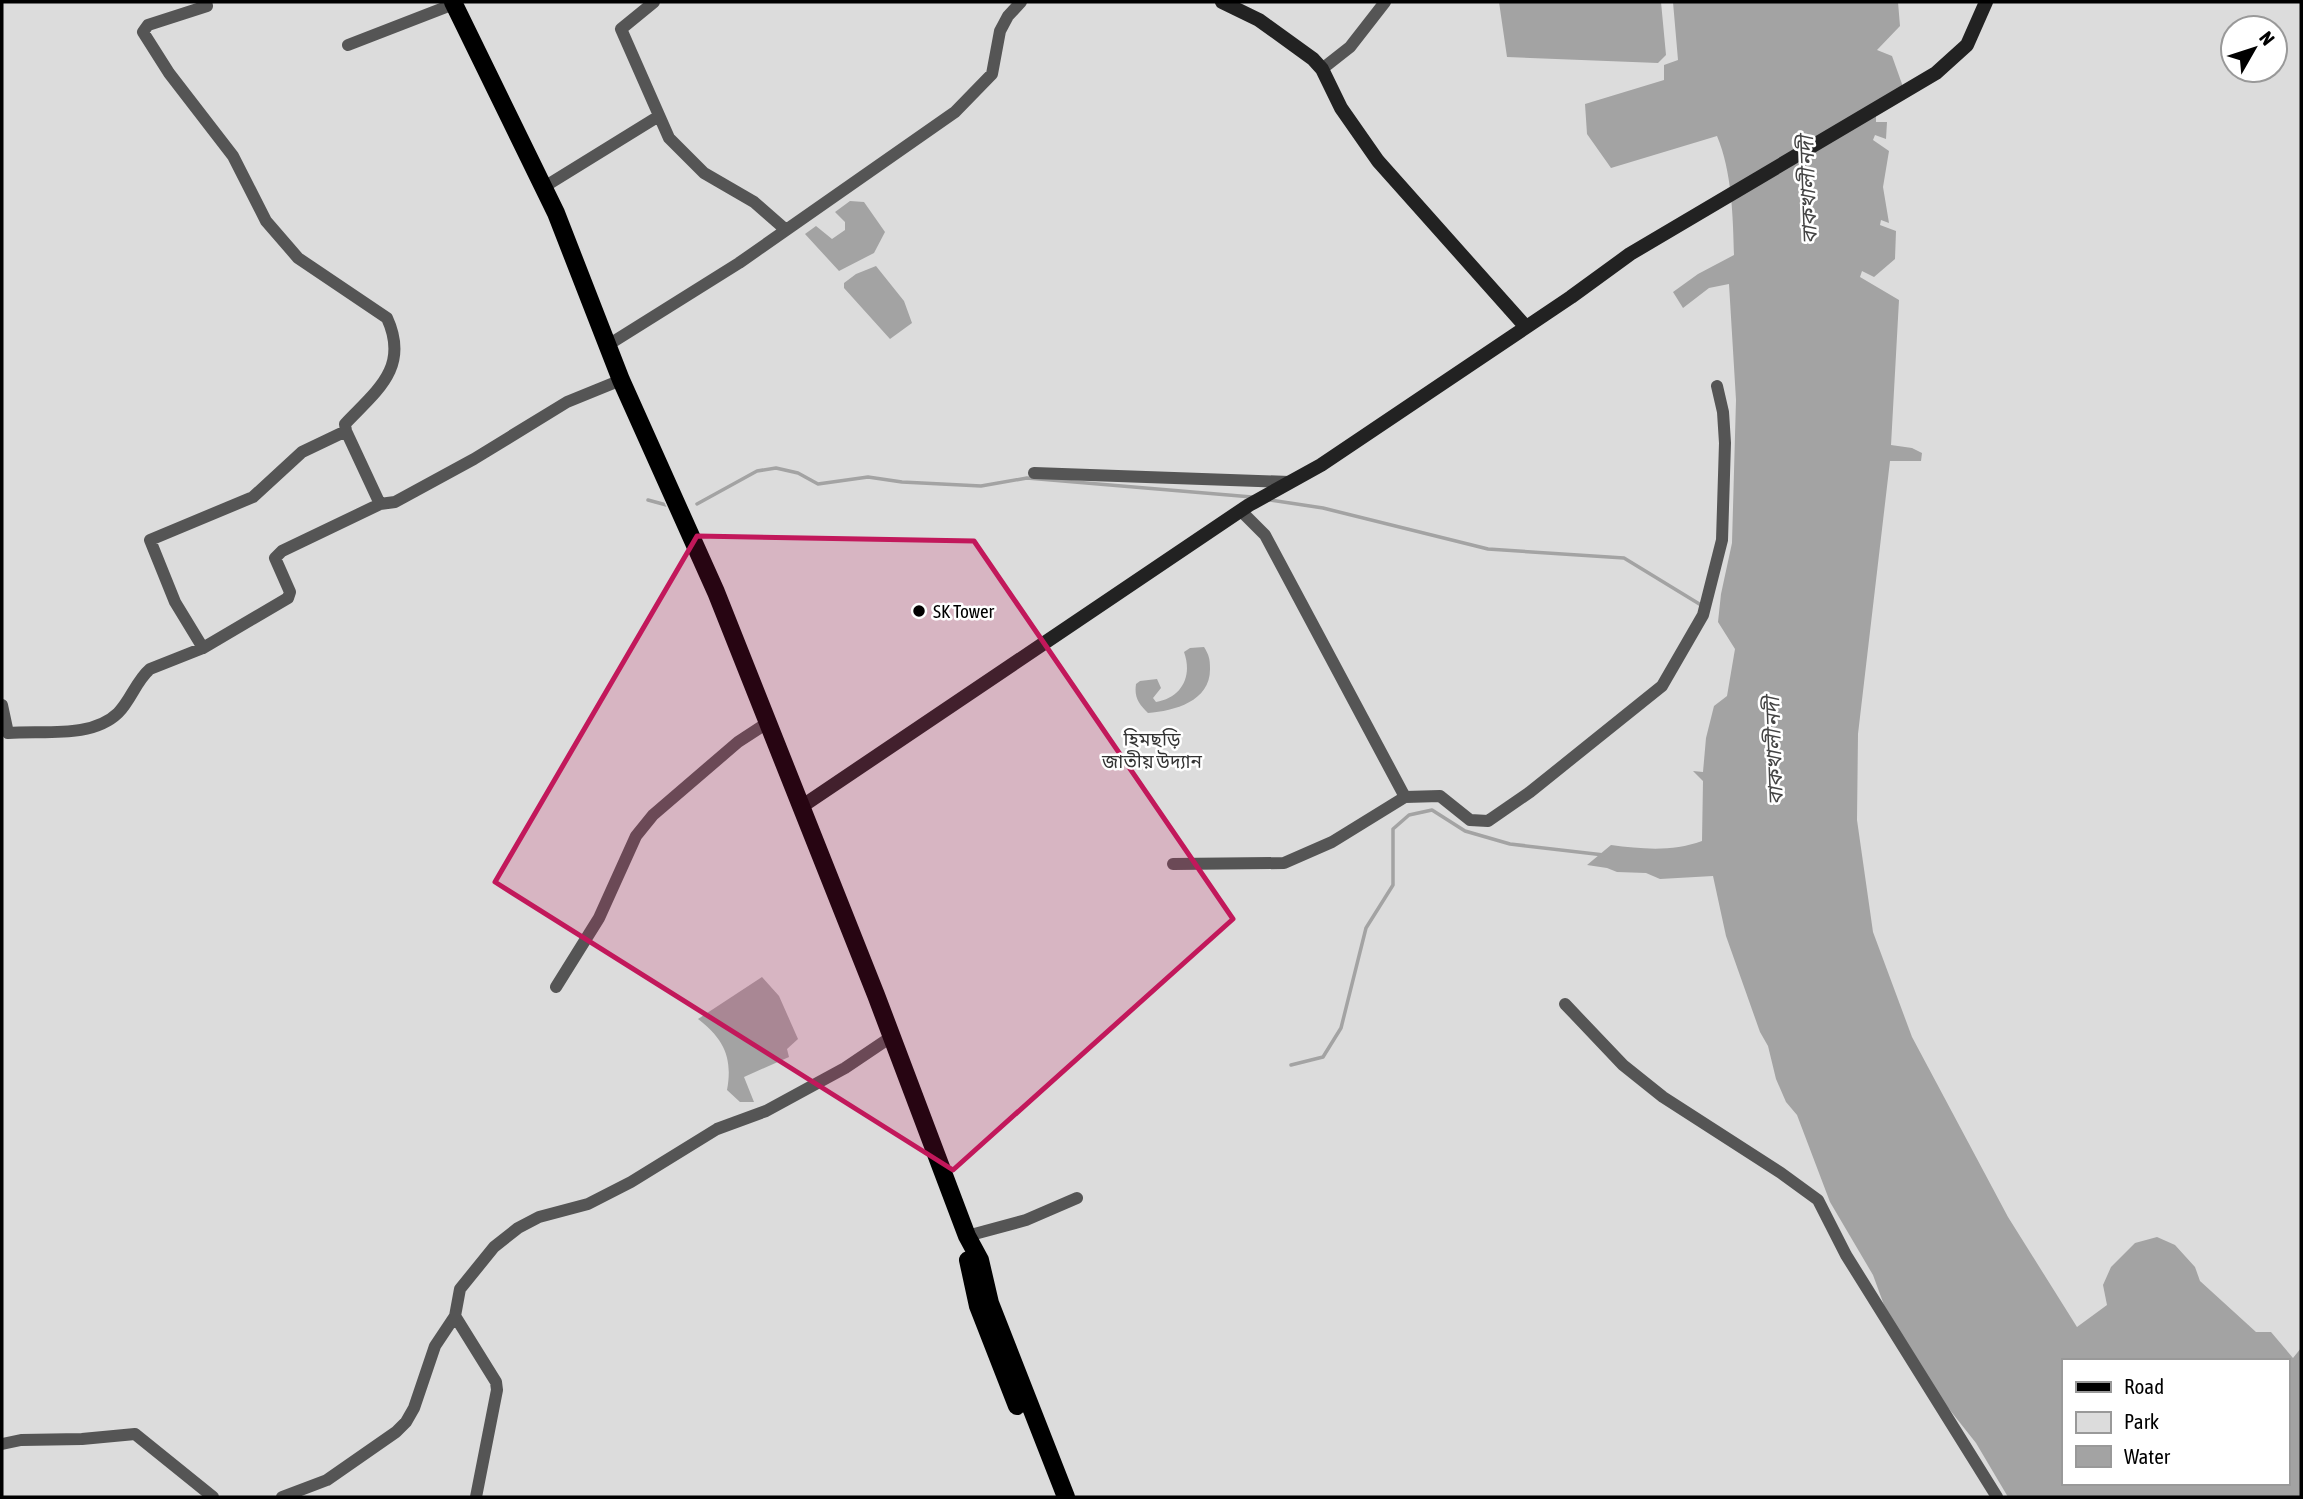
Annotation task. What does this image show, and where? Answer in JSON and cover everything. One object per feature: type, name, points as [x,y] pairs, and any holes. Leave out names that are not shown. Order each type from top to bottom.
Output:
[{"type":"main road","points":[[1222,2],[1259,20],[1313,59],[1322,69],[1341,108],[1378,161],[1525,326]]},
{"type":"main road","points":[[801,807],[1245,508],[1321,465],[1630,254],[1936,73],[1967,45],[1986,2]]},
{"type":"main road","points":[[454,3],[544,187],[621,380],[716,592],[967,1236],[980,1260],[990,1303],[1066,1497]]},
{"type":"main road","points":[[967,1236],[968,1260],[978,1306],[1054,1497]]},
{"type":"street","points":[[654,2],[621,29],[669,138],[704,173],[754,202],[786,230]]},
{"type":"street","points":[[608,345],[739,263],[955,112],[992,74],[1000,31],[1008,16],[1021,2]]},
{"type":"street","points":[[1322,69],[1350,47],[1385,2]]},
{"type":"street","points":[[210,3],[148,24],[143,32],[169,73],[202,112],[233,156],[266,221],[298,258],[387,318],[394,334],[392,365],[387,381],[345,424],[380,505]]},
{"type":"street","points":[[348,45],[454,3]]},
{"type":"street","points":[[544,187],[659,116]]},
{"type":"street","points":[[2,705],[8,733],[84,730],[115,716],[150,669],[203,648],[288,598],[290,592],[275,558],[282,551],[380,505],[395,502],[474,459],[567,402],[621,380]]},
{"type":"street","points":[[1173,864],[1284,863],[1332,842],[1405,797],[1440,796],[1470,820],[1488,821],[1530,792],[1662,686],[1703,615],[1722,540],[1725,443],[1723,412],[1717,386]]},
{"type":"street","points":[[203,648],[175,602],[150,540],[254,497],[302,452],[346,431]]},
{"type":"street","points":[[1034,473],[1289,482]]},
{"type":"street","points":[[1245,508],[1265,535],[1405,797]]},
{"type":"street","points":[[556,987],[599,918],[636,836],[653,815],[738,742],[767,723]]},
{"type":"street","points":[[1565,1004],[1623,1065],[1663,1097],[1818,1200],[1846,1255],[1997,1497]]},
{"type":"street","points":[[282,1497],[327,1480],[407,1422],[435,1346],[455,1316],[460,1289],[494,1247],[518,1228],[539,1217],[588,1204],[631,1182],[717,1129],[766,1111],[845,1068],[891,1037]]},
{"type":"street","points":[[967,1236],[1026,1220],[1077,1198]]},
{"type":"street","points":[[455,1316],[496,1382],[497,1390],[476,1497]]},
{"type":"street","points":[[2,1444],[21,1440],[82,1439],[135,1434],[213,1497]]},
{"type":"highlighted area","points":[[697,536],[974,541],[1233,919],[953,1170],[495,882]]},
{"type":"green space","name":"হিমছড়ি জাতীয় উদ্যান","points":[[2,2],[2301,2],[2301,1497],[2,1497]]},
{"type":"water","points":[[1499,2],[1661,2],[1666,55],[1658,63],[1507,57]]},
{"type":"water","name":"বাকখালী নদী","points":[[1673,2],[1898,2],[1900,26],[1877,50],[1892,56],[1902,84],[1901,99],[1876,102],[1876,122],[1887,122],[1886,139],[1875,135],[1873,140],[1889,151],[1883,187],[1889,223],[1881,220],[1880,225],[1896,231],[1895,259],[1874,277],[1862,271],[1860,277],[1899,300],[1891,445],[1912,448],[1922,453],[1921,461],[1890,461],[1858,734],[1857,820],[1873,932],[1912,1037],[2008,1217],[2077,1327],[2107,1305],[2103,1285],[2111,1267],[2135,1243],[2157,1237],[2175,1245],[2195,1267],[2200,1281],[2256,1332],[2271,1332],[2293,1358],[2301,1348],[2301,1497],[2008,1497],[1976,1443],[1934,1390],[1884,1305],[1873,1275],[1830,1202],[1797,1115],[1786,1102],[1776,1079],[1768,1046],[1760,1032],[1726,936],[1713,876],[1660,879],[1646,873],[1617,872],[1587,865],[1611,845],[1668,848],[1702,841],[1703,781],[1693,771],[1703,772],[1706,738],[1714,706],[1727,696],[1735,649],[1718,622],[1732,543],[1736,400],[1729,284],[1709,288],[1683,308],[1673,292],[1698,274],[1734,255],[1731,194],[1722,150],[1717,136],[1611,168],[1587,134],[1585,104],[1664,80],[1664,65],[1678,60]]},
{"type":"water","points":[[850,201],[864,202],[885,232],[874,253],[839,271],[805,234],[816,226],[832,239],[845,230],[845,222],[835,212]]},
{"type":"water","points":[[876,266],[904,301],[912,323],[890,339],[844,288],[844,283],[856,274]]},
{"type":"water","points":[[1204,647],[1210,668],[1205,689],[1180,707],[1148,713],[1138,700],[1136,684],[1157,679],[1161,688],[1153,698],[1156,702],[1165,700],[1178,691],[1186,678],[1184,652],[1190,648]]},
{"type":"water","points":[[762,977],[779,996],[798,1039],[787,1049],[789,1057],[744,1077],[754,1102],[740,1102],[727,1090],[729,1068],[720,1042],[698,1019]]},
{"type":"waterway","points":[[697,504],[757,471],[776,468],[798,473],[818,484],[868,477],[902,482],[981,486],[1027,478],[1252,497]]},
{"type":"waterway","points":[[648,500],[670,506]]},
{"type":"waterway","points":[[1270,500],[1323,508],[1488,549],[1624,558],[1701,605]]},
{"type":"waterway","points":[[1291,1065],[1323,1057],[1341,1028],[1366,928],[1393,885],[1393,829],[1409,815],[1432,810],[1465,831],[1510,844],[1604,855]]},
{"type":"place","name":"SK Tower","points":[[919,611]]}]
